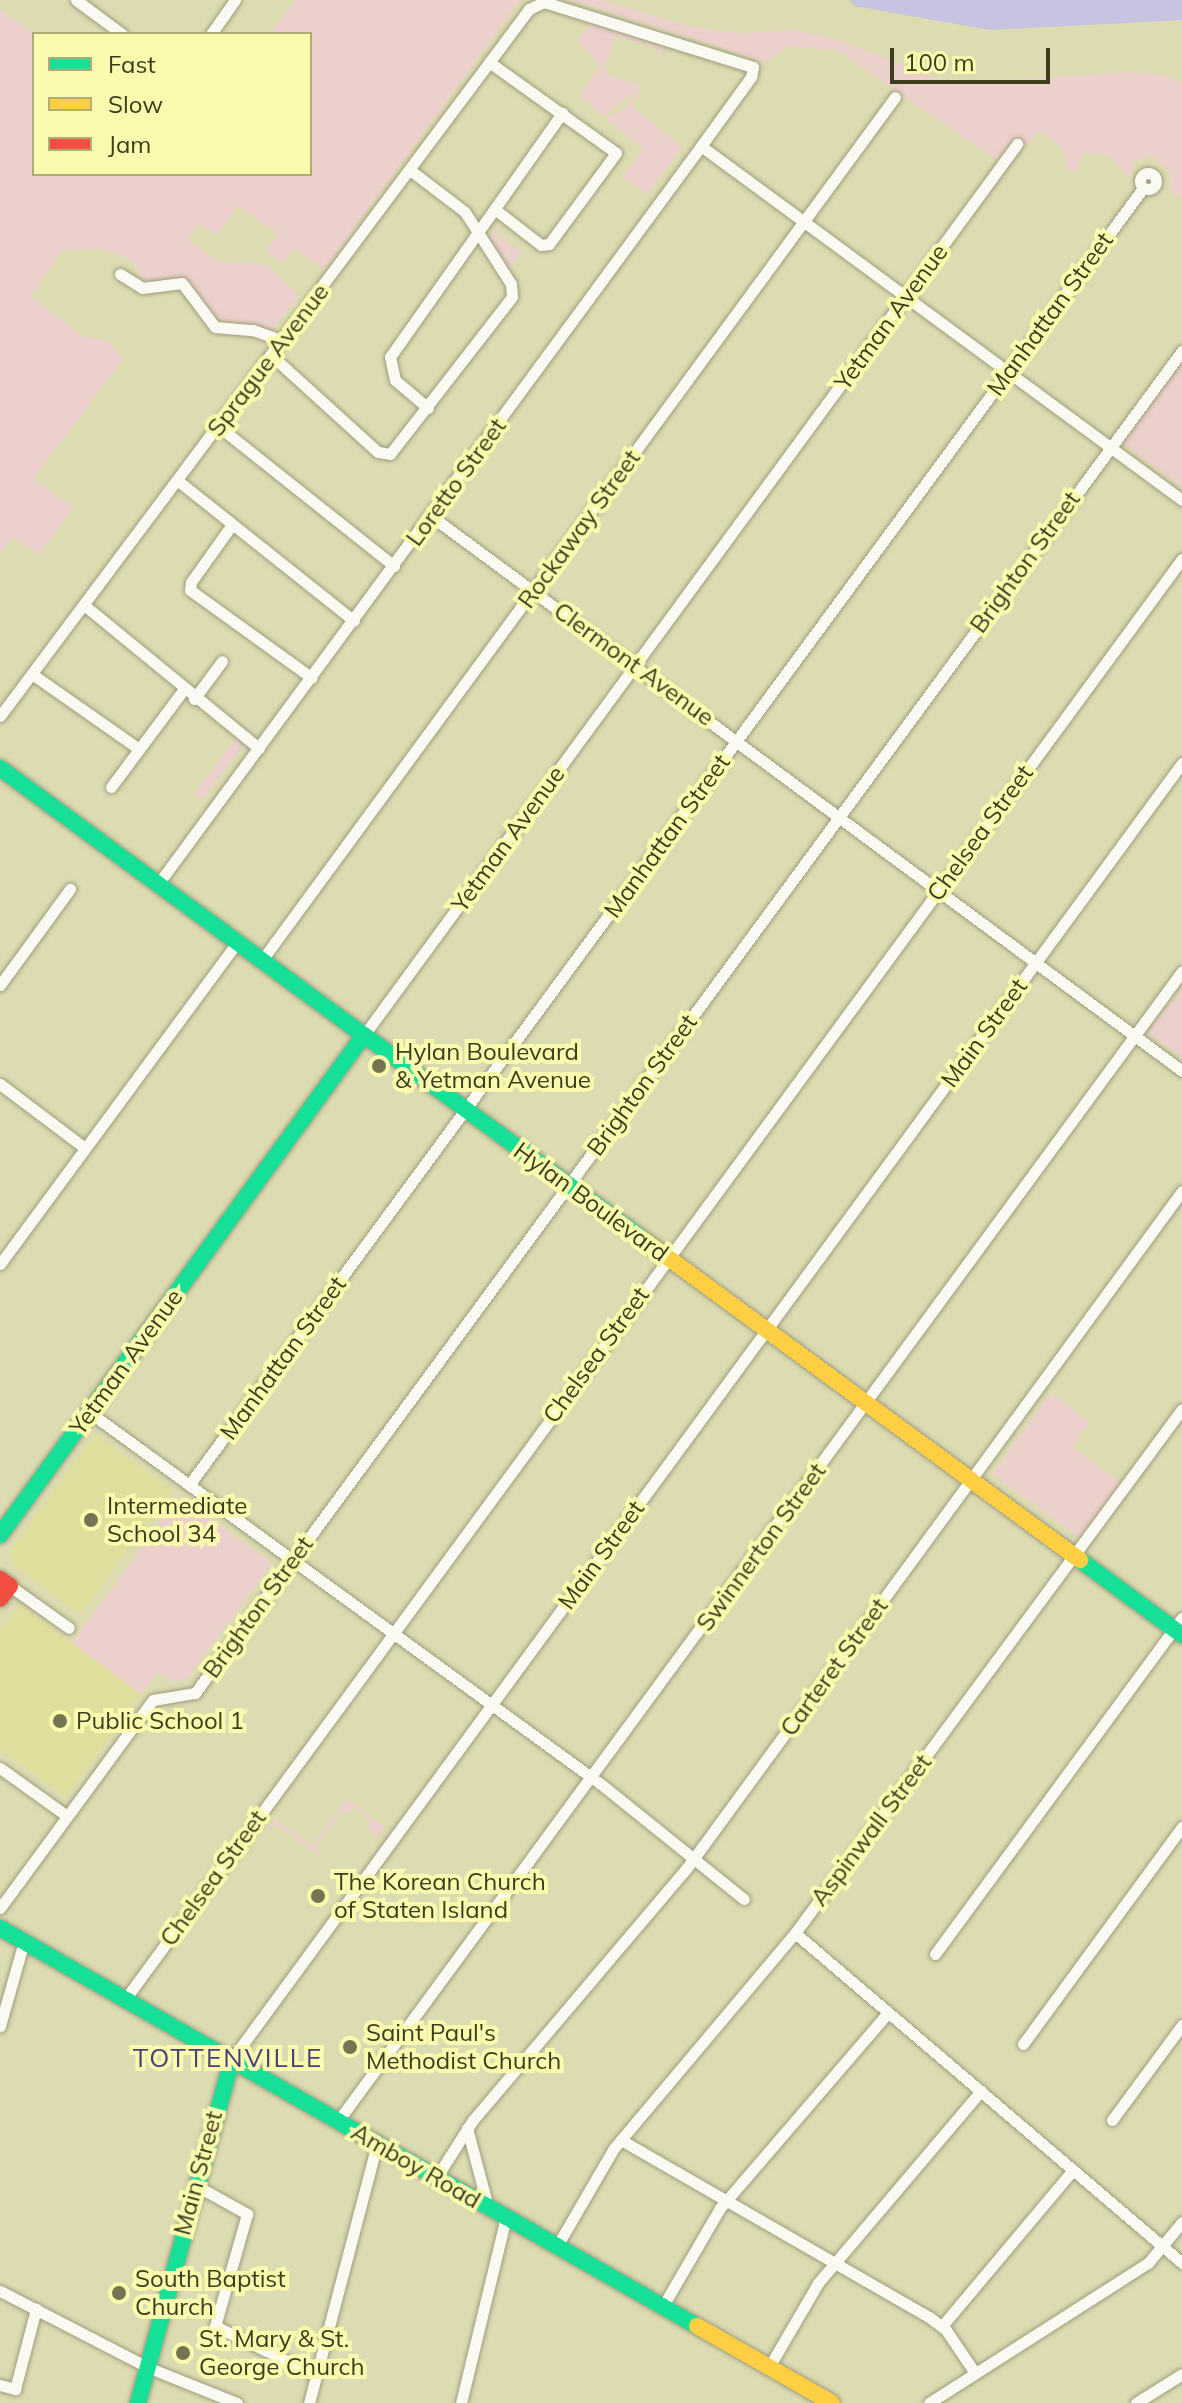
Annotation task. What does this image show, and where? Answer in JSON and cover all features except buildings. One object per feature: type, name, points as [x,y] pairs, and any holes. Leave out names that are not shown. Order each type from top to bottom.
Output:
[{"type":"street","points":[[76,0],[119,32]]},
{"type":"street","points":[[212,32],[235,0]]},
{"type":"street","name":"Sprague Avenue","points":[[0,716],[536,3],[748,62],[751,77]]},
{"type":"street","points":[[489,62],[613,148],[615,156],[549,244],[541,245],[497,211]]},
{"type":"street","name":"Loretto Street","points":[[158,884],[751,77]]},
{"type":"street","name":"Rockaway Street","points":[[262,960],[895,97]]},
{"type":"street","points":[[428,408],[395,380],[388,364],[497,211],[562,113]]},
{"type":"street","name":"Yetman Avenue","points":[[0,1535],[1017,144]]},
{"type":"street","points":[[701,146],[1182,500]]},
{"type":"street","points":[[272,356],[382,454],[394,452],[513,294],[465,212],[410,170]]},
{"type":"street","name":"Manhattan Street","points":[[189,1485],[1143,188]]},
{"type":"street","points":[[120,274],[142,288],[182,283],[215,327],[253,330],[283,341]]},
{"type":"street","name":"Brighton Street","points":[[0,1908],[153,1700],[195,1693],[1182,351]]},
{"type":"street","points":[[218,426],[394,566]]},
{"type":"street","points":[[177,480],[354,621]]},
{"type":"street","name":"Clermont Avenue","points":[[431,516],[939,888],[1182,1071]]},
{"type":"street","points":[[231,526],[189,587],[312,678]]},
{"type":"street","name":"Chelsea Street","points":[[126,1998],[1182,559]]},
{"type":"street","points":[[84,605],[158,661],[194,699],[259,748]]},
{"type":"street","points":[[194,699],[222,661]]},
{"type":"street","points":[[32,674],[139,749]]},
{"type":"street","points":[[111,787],[184,689]]},
{"type":"street","name":"Main Street","points":[[138,2403],[195,2185],[232,2059],[1182,763]]},
{"type":"street","name":"Hylan Boulevard","points":[[0,768],[971,1481],[1179,1627]]},
{"type":"street","points":[[0,985],[70,889]]},
{"type":"street","points":[[0,1264],[237,942]]},
{"type":"street","name":"Swinnerton Street","points":[[338,2121],[1182,971]]},
{"type":"street","points":[[0,1084],[85,1148]]},
{"type":"street","name":"Carteret Street","points":[[436,2178],[467,2128],[694,1856],[1182,1191]]},
{"type":"street","name":"Aspinwall Street","points":[[557,2246],[621,2140],[795,1933],[1182,1409]]},
{"type":"street","points":[[89,1412],[592,1777],[744,1899]]},
{"type":"street","points":[[3,1588],[69,1628]]},
{"type":"street","points":[[935,1954],[1179,1627]]},
{"type":"street","points":[[0,1768],[67,1816]]},
{"type":"street","points":[[1023,2044],[1182,1827]]},
{"type":"street","name":"Amboy Road","points":[[0,1928],[832,2403]]},
{"type":"street","points":[[795,1933],[1182,2263]]},
{"type":"street","points":[[0,2026],[24,1941]]},
{"type":"street","points":[[663,2306],[727,2200],[888,2013]]},
{"type":"street","points":[[1112,2120],[1182,2025]]},
{"type":"street","points":[[769,2367],[809,2295],[981,2091]]},
{"type":"street","points":[[467,2128],[488,2207]]},
{"type":"street","points":[[621,2140],[942,2326],[975,2373]]},
{"type":"street","points":[[309,2403],[377,2143]]},
{"type":"street","points":[[942,2326],[1073,2170]]},
{"type":"street","points":[[195,2185],[247,2214],[215,2326],[316,2375]]},
{"type":"street","points":[[461,2403],[506,2217]]},
{"type":"street","points":[[929,2403],[1143,2267],[1164,2247],[1182,2222]]},
{"type":"street","points":[[0,2291],[147,2367],[237,2403]]},
{"type":"street","points":[[0,2385],[15,2389],[36,2309]]},
{"type":"street","points":[[1137,2403],[1182,2374]]},
{"type":"shaded area","points":[[296,0],[520,0],[324,270],[295,248],[283,263],[266,251],[278,234],[238,206],[217,235],[199,223],[188,240],[218,261],[267,265],[299,295],[272,331],[220,321],[185,277],[142,280],[132,260],[103,249],[63,250],[31,295],[82,336],[107,341],[124,358],[33,479],[73,507],[39,555],[13,537],[0,555],[0,9],[32,33],[32,176],[312,176],[312,32],[272,32]]},
{"type":"shaded area","points":[[570,0],[600,0],[693,27],[738,33],[794,30],[842,41],[931,77],[962,83],[1134,72],[1163,75],[1182,83],[1182,198],[1170,192],[1170,172],[1152,156],[1134,161],[1130,178],[1108,155],[1084,152],[1075,172],[1067,169],[1062,148],[1038,130],[1027,146],[1013,139],[997,160],[837,50],[786,46],[767,62]]},
{"type":"shaded area","points":[[850,0],[1182,0],[1182,20],[990,30],[854,6]]},
{"type":"shaded area","points":[[589,24],[663,47],[657,65],[659,49],[615,36],[605,69],[611,76],[643,86],[604,116],[583,100],[582,92],[600,65],[577,42]]},
{"type":"shaded area","points":[[637,92],[641,92],[631,106],[682,147],[647,194],[623,177],[644,149],[606,118],[625,108]]},
{"type":"shaded area","points":[[500,224],[497,235],[503,240],[509,234],[507,244],[523,251],[509,270],[489,240]]},
{"type":"shaded area","points":[[1182,361],[1182,487],[1122,443]]},
{"type":"shaded area","points":[[236,738],[244,744],[202,800],[194,794]]},
{"type":"shaded area","points":[[1182,988],[1182,1057],[1148,1032]]},
{"type":"shaded area","points":[[1051,1393],[1090,1422],[1072,1447],[1120,1483],[1080,1538],[992,1474]]},
{"type":"shaded area","name":"Intermediate School 34","points":[[95,1434],[173,1491],[80,1615],[14,1566],[10,1550]]},
{"type":"shaded area","points":[[180,1496],[272,1563],[188,1678],[173,1682],[158,1672],[141,1694],[72,1643]]},
{"type":"shaded area","name":"Public School 1","points":[[19,1604],[141,1694],[66,1797],[0,1749],[0,1630]]},
{"type":"shaded area","points":[[347,1798],[384,1827],[377,1836],[367,1828],[370,1820],[354,1807],[349,1814],[343,1810],[314,1847],[327,1861],[276,1824],[265,1833],[275,1819],[312,1846]]},
{"type":"traffic: fast","points":[[0,768],[364,1035]]},
{"type":"traffic: fast","points":[[0,1535],[364,1035],[644,1240]]},
{"type":"traffic: fast","points":[[1080,1560],[1182,1635]]},
{"type":"traffic: fast","points":[[0,1928],[697,2326]]},
{"type":"traffic: fast","points":[[138,2403],[232,2059]]},
{"type":"traffic: slow","points":[[644,1240],[1080,1560]]},
{"type":"traffic: slow","points":[[697,2326],[832,2403]]},
{"type":"traffic: jam","points":[[0,1579],[10,1586],[0,1599]]},
{"type":"place","name":"Hylan Boulevard & Yetman Avenue","points":[[379,1066]]},
{"type":"place","name":"Intermediate School 34","points":[[91,1520]]},
{"type":"place","name":"Public School 1","points":[[60,1721]]},
{"type":"place","name":"The Korean Church of Staten Island","points":[[318,1896]]},
{"type":"place","name":"Saint Paul's Methodist Church","points":[[350,2047]]},
{"type":"place","name":"South Baptist Church","points":[[119,2293]]},
{"type":"place","name":"St. Mary & St. George Church","points":[[183,2353]]},
{"type":"district","name":"TOTTENVILLE","points":[[228,2058]]}]
